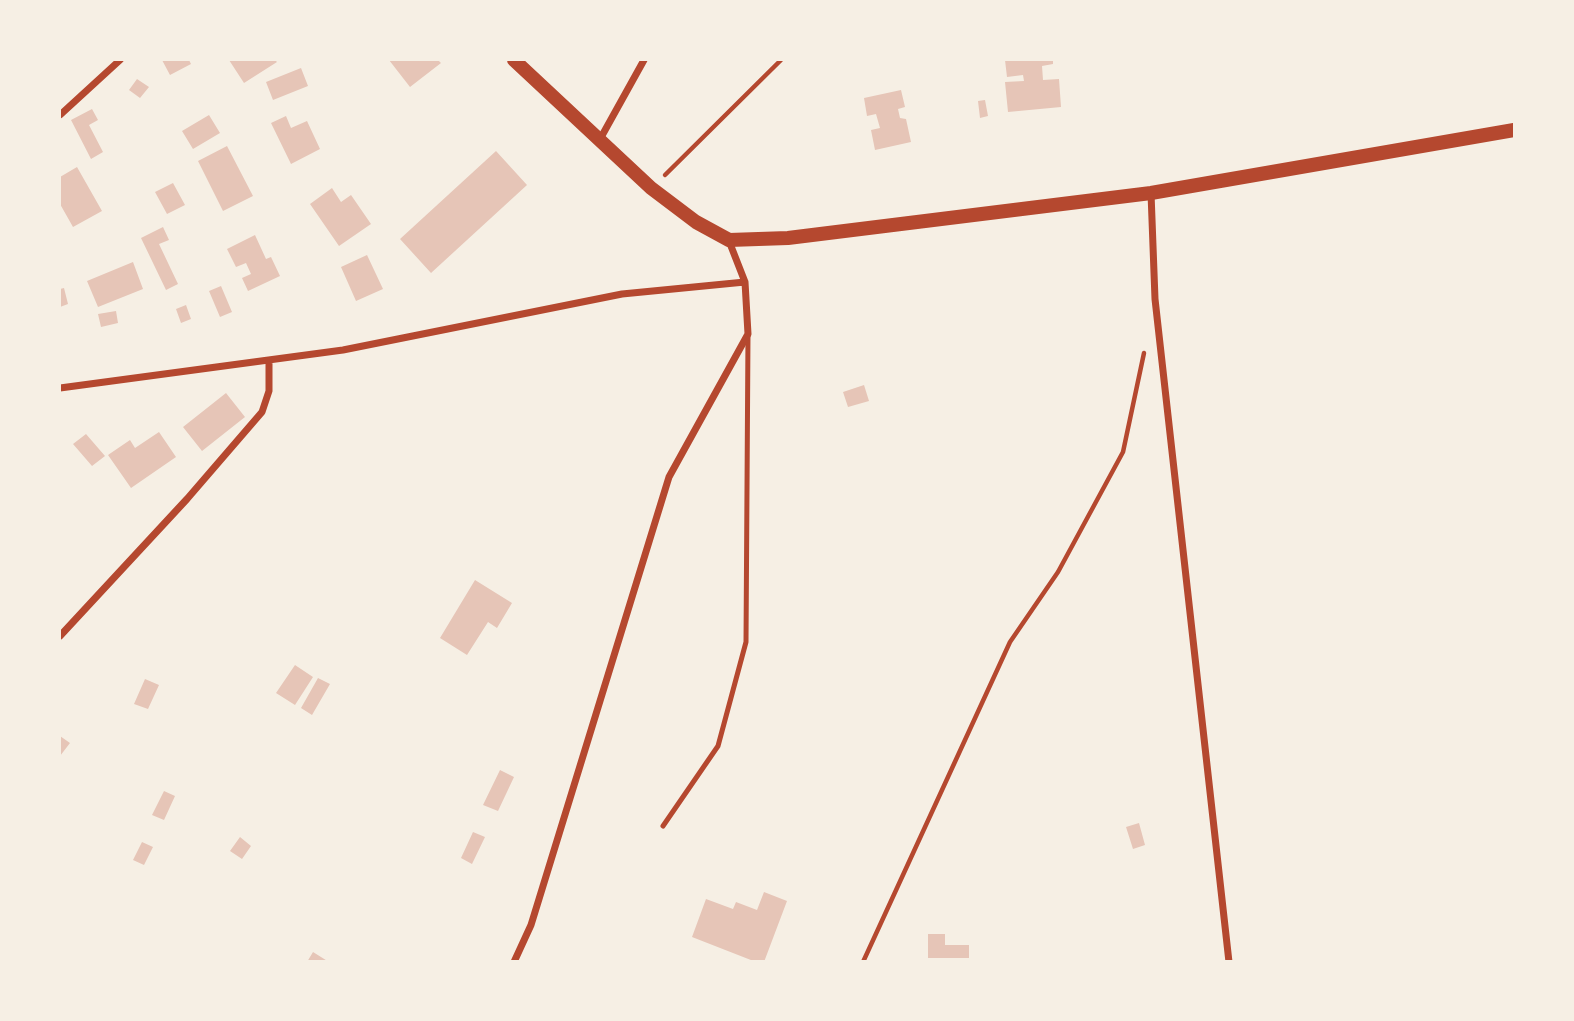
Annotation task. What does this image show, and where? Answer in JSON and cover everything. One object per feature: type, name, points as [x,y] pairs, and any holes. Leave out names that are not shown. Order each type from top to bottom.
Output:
[{"type":"main road","points":[[514,60],[651,188],[696,222],[729,240],[788,238],[1151,193],[1514,130]]},
{"type":"street","points":[[60,116],[120,60]]},
{"type":"street","points":[[599,141],[644,60]]},
{"type":"street","points":[[1151,193],[1155,299],[1228,961]]},
{"type":"street","points":[[514,961],[531,925],[669,477],[748,334],[745,282],[729,240]]},
{"type":"street","points":[[60,388],[343,350],[622,294],[745,282]]},
{"type":"street","points":[[60,636],[187,499],[262,412],[269,391],[269,360]]},
{"type":"lane","points":[[663,825],[718,746],[747,642],[748,334]]},
{"type":"path","points":[[651,188],[781,60]]},
{"type":"path","points":[[863,961],[1010,642],[1058,572],[1123,452],[1144,350]]},
{"type":"building","points":[[162,60],[189,60],[191,64],[170,75]]},
{"type":"building","points":[[229,60],[275,60],[277,62],[244,83]]},
{"type":"building","points":[[389,60],[438,60],[441,63],[410,87]]},
{"type":"building","points":[[1005,60],[1053,60],[1053,64],[1042,66],[1043,80],[1059,79],[1061,107],[1008,112],[1005,82],[1024,81],[1023,75],[1007,77]]},
{"type":"building","points":[[301,68],[308,86],[273,100],[266,82]]},
{"type":"building","points":[[137,79],[149,87],[140,98],[129,90]]},
{"type":"building","points":[[901,90],[905,107],[898,109],[900,118],[906,119],[911,142],[875,150],[871,130],[880,128],[876,114],[867,116],[864,98]]},
{"type":"building","points":[[985,100],[988,116],[980,118],[978,101]]},
{"type":"building","points":[[92,109],[98,120],[89,125],[103,152],[91,159],[71,120]]},
{"type":"building","points":[[209,115],[220,133],[193,149],[182,131]]},
{"type":"building","points":[[286,116],[291,128],[307,121],[320,149],[291,164],[271,123]]},
{"type":"building","points":[[227,146],[253,196],[223,211],[198,161]]},
{"type":"building","points":[[496,151],[527,185],[431,273],[400,239]]},
{"type":"building","points":[[77,167],[102,211],[73,227],[60,204],[60,177]]},
{"type":"building","points":[[173,183],[185,205],[167,214],[155,192]]},
{"type":"building","points":[[332,188],[341,202],[351,195],[371,224],[339,246],[310,204]]},
{"type":"building","points":[[163,227],[169,240],[159,244],[178,284],[166,290],[141,238]]},
{"type":"building","points":[[255,235],[266,259],[271,257],[280,276],[248,291],[242,278],[251,274],[246,263],[236,267],[227,249]]},
{"type":"building","points":[[367,255],[383,289],[356,301],[341,267]]},
{"type":"building","points":[[133,262],[143,289],[98,307],[87,281]]},
{"type":"building","points":[[221,286],[232,312],[220,317],[209,291]]},
{"type":"building","points":[[64,288],[68,304],[60,307],[60,289]]},
{"type":"building","points":[[186,305],[191,319],[181,323],[176,309]]},
{"type":"building","points":[[116,311],[118,323],[101,327],[98,314]]},
{"type":"building","points":[[864,385],[869,401],[848,407],[843,392]]},
{"type":"building","points":[[226,393],[245,417],[202,451],[183,427]]},
{"type":"building","points":[[159,432],[176,457],[131,488],[108,455],[130,440],[135,448]]},
{"type":"building","points":[[86,434],[105,456],[92,466],[73,444]]},
{"type":"building","points":[[475,580],[512,603],[497,628],[488,622],[467,655],[440,638]]},
{"type":"building","points":[[295,665],[313,677],[295,705],[276,693]]},
{"type":"building","points":[[318,678],[330,684],[312,715],[301,708]]},
{"type":"building","points":[[145,679],[159,685],[148,709],[134,704]]},
{"type":"building","points":[[60,736],[70,743],[60,756]]},
{"type":"building","points":[[500,770],[514,777],[498,811],[483,805]]},
{"type":"building","points":[[164,791],[175,796],[164,820],[152,815]]},
{"type":"building","points":[[1139,823],[1145,845],[1133,849],[1126,827]]},
{"type":"building","points":[[473,832],[485,837],[472,864],[461,858]]},
{"type":"building","points":[[240,837],[251,846],[242,859],[230,851]]},
{"type":"building","points":[[142,842],[153,847],[144,865],[133,860]]},
{"type":"building","points":[[764,892],[787,901],[764,962],[756,962],[692,937],[706,899],[733,909],[736,902],[757,910]]},
{"type":"building","points":[[928,934],[945,934],[945,945],[969,945],[969,958],[928,958]]},
{"type":"building","points":[[313,952],[329,962],[307,962]]}]
